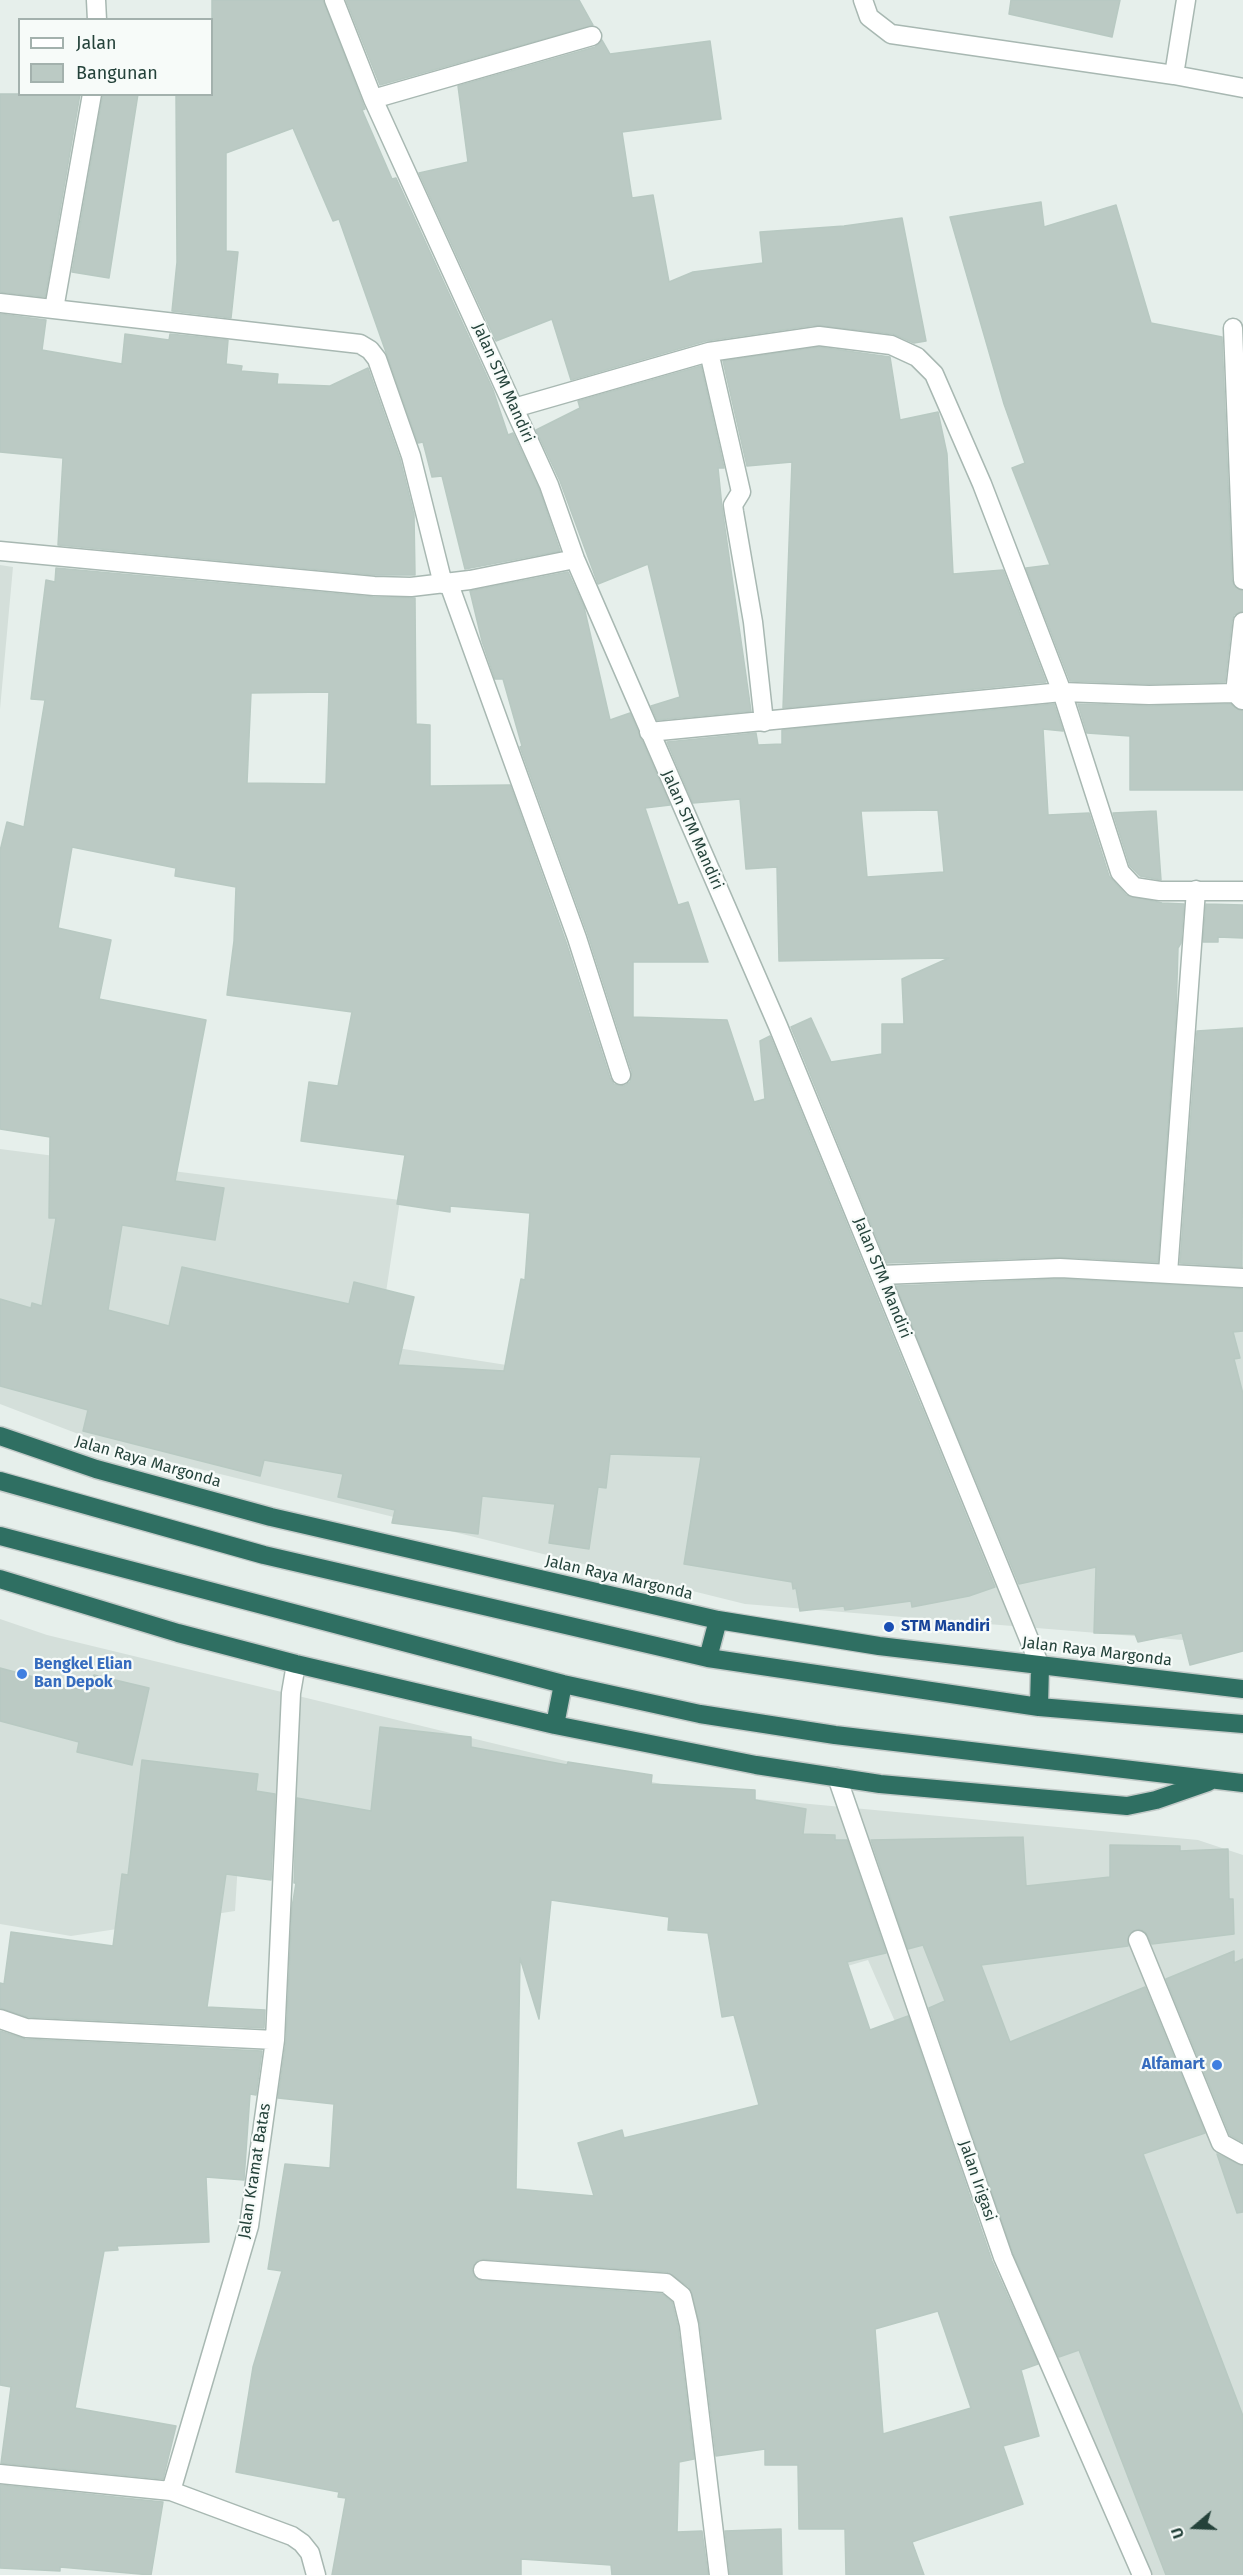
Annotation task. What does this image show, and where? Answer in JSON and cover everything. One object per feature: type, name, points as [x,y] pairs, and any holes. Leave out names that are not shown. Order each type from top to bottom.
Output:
[{"type":"highway","name":"Jalan Raya Margonda","points":[[0,1436],[96,1469],[271,1517],[718,1620],[879,1646],[1243,1689]]},
{"type":"highway","points":[[0,1481],[264,1555],[708,1658],[1039,1707],[1243,1724]]},
{"type":"highway","points":[[0,1536],[563,1684],[700,1714],[835,1735],[1243,1783]]},
{"type":"highway","points":[[0,1579],[178,1634],[296,1664],[555,1725],[756,1765],[880,1784],[1127,1806],[1156,1800],[1213,1780]]},
{"type":"highway","points":[[708,1658],[718,1620]]},
{"type":"highway","points":[[1039,1707],[1040,1666]]},
{"type":"highway","points":[[555,1725],[563,1684]]},
{"type":"street","points":[[96,0],[97,18]]},
{"type":"street","name":"Jalan STM Mandiri","points":[[334,0],[373,99],[549,485],[575,560],[778,1026],[1040,1666]]},
{"type":"street","points":[[863,0],[869,17],[891,34],[1174,75],[1243,88]]},
{"type":"street","points":[[1174,75],[1186,0]]},
{"type":"street","points":[[373,99],[592,36]]},
{"type":"street","points":[[54,309],[92,96]]},
{"type":"street","points":[[0,303],[360,345],[370,350],[377,359],[411,456],[446,584],[576,938],[621,1075]]},
{"type":"street","points":[[1233,328],[1243,580]]},
{"type":"street","points":[[514,408],[709,352],[819,336],[891,345],[917,357],[934,374],[960,434],[1062,692],[1120,872],[1134,887],[1160,891],[1243,891]]},
{"type":"street","points":[[709,352],[741,492],[734,505],[734,512],[753,622],[764,722]]},
{"type":"street","points":[[0,551],[374,586],[446,584],[575,560]]},
{"type":"street","points":[[649,732],[1062,692],[1239,697],[1243,622]]},
{"type":"street","points":[[1168,1273],[1196,890]]},
{"type":"street","points":[[881,1275],[1060,1268],[1243,1278]]},
{"type":"street","name":"Jalan Kramat Batas","points":[[171,2491],[249,2226],[275,2040],[291,1694],[296,1664]]},
{"type":"street","name":"Jalan Irigasi","points":[[837,1777],[1003,2257],[1142,2575]]},
{"type":"street","points":[[1138,1940],[1221,2143],[1243,2155]]},
{"type":"street","points":[[0,2019],[26,2028],[275,2040]]},
{"type":"street","points":[[483,2270],[666,2283],[682,2296],[689,2325],[719,2575]]},
{"type":"street","points":[[0,2474],[171,2491],[292,2536],[302,2542],[310,2553],[316,2575]]},
{"type":"shaded area","points":[[0,565],[13,567],[0,709]]},
{"type":"shaded area","points":[[0,1149],[400,1200],[378,1345],[590,1378],[913,1408],[1017,1401],[993,1265],[1184,1257],[1243,1266],[1243,1645],[745,1604],[115,1448],[0,1404]]},
{"type":"shaded area","points":[[0,1619],[47,1635],[702,1794],[1198,1840],[1243,1855],[1243,2575],[1138,2575],[868,1960],[789,1983],[765,1906],[438,1887],[239,1846],[235,1911],[71,1936],[0,1924]]},
{"type":"building","points":[[212,0],[323,0],[365,109],[362,110],[392,179],[396,178],[493,390],[508,435],[513,433],[539,489],[560,551],[465,569],[442,476],[432,477],[423,442],[418,443],[339,219],[333,221],[293,128],[226,153],[226,251],[238,252],[231,318],[172,311],[177,262],[176,96],[213,96]]},
{"type":"building","points":[[346,0],[579,0],[593,25],[380,85]]},
{"type":"building","points":[[1011,0],[1120,0],[1112,37],[1009,14]]},
{"type":"building","points":[[602,40],[610,54],[710,41],[721,119],[622,132],[632,198],[653,195],[669,282],[693,272],[763,263],[760,232],[844,226],[902,218],[926,341],[914,343],[893,334],[817,325],[706,341],[571,380],[552,319],[496,341],[419,173],[468,162],[458,86],[595,47]]},
{"type":"building","points":[[0,94],[80,96],[45,297],[0,292]]},
{"type":"building","points":[[103,96],[138,96],[109,278],[72,272]]},
{"type":"building","points":[[1041,202],[1044,227],[1116,205],[1151,323],[1222,337],[1232,580],[1234,586],[1243,591],[1243,611],[1234,615],[1232,621],[1225,682],[1149,684],[1070,681],[1026,568],[1050,565],[1012,468],[1025,463],[1004,404],[950,217]]},
{"type":"building","points":[[0,314],[46,320],[42,350],[122,364],[125,334],[169,340],[170,334],[228,340],[226,364],[242,366],[241,371],[278,374],[277,384],[330,386],[368,368],[400,459],[414,515],[415,575],[375,575],[58,545],[63,458],[0,452]]},
{"type":"building","points":[[819,347],[890,357],[900,420],[938,412],[947,454],[953,574],[1003,570],[1046,682],[783,708],[792,462],[747,466],[723,361]]},
{"type":"building","points":[[701,366],[724,468],[718,468],[722,507],[751,711],[657,720],[651,706],[680,697],[648,564],[598,584],[560,481],[536,430],[580,408],[578,401]]},
{"type":"building","points":[[56,568],[373,597],[415,598],[416,724],[430,725],[430,786],[510,785],[566,942],[610,1078],[614,1084],[624,1086],[630,1082],[632,1072],[588,935],[520,747],[522,746],[503,679],[495,679],[482,641],[470,591],[568,572],[584,607],[610,720],[630,713],[670,805],[645,808],[678,905],[688,902],[708,962],[633,962],[633,1017],[727,1020],[754,1102],[765,1099],[760,1041],[770,1036],[995,1587],[969,1596],[912,1607],[911,1601],[845,1610],[844,1606],[800,1611],[796,1588],[793,1589],[792,1582],[684,1564],[701,1457],[610,1454],[606,1488],[598,1487],[589,1549],[549,1543],[555,1504],[482,1496],[478,1534],[392,1523],[395,1510],[338,1497],[343,1474],[264,1460],[260,1476],[83,1431],[88,1410],[0,1386],[0,1299],[31,1308],[32,1303],[42,1306],[56,1218],[49,1218],[50,1137],[0,1129],[0,851],[7,822],[24,827],[45,700],[31,699],[46,580],[55,582]],"holes":[[[329,692],[326,784],[247,783],[251,693]],[[72,847],[176,868],[175,876],[236,887],[234,941],[227,995],[352,1012],[338,1086],[309,1082],[301,1141],[405,1155],[397,1204],[450,1212],[450,1206],[530,1213],[525,1280],[521,1279],[504,1371],[398,1365],[414,1297],[354,1282],[349,1304],[182,1267],[169,1326],[108,1310],[122,1225],[215,1240],[224,1188],[175,1181],[206,1020],[99,999],[111,940],[58,928]]]},
{"type":"building","points":[[1054,704],[1063,731],[1043,729],[1048,815],[1089,813],[1109,876],[1126,895],[1162,903],[1184,904],[1181,943],[1178,948],[1176,1013],[1158,1262],[1060,1257],[887,1263],[791,1027],[811,1018],[831,1062],[882,1054],[882,1024],[904,1024],[902,979],[949,958],[779,961],[777,867],[746,869],[740,799],[693,803],[667,742],[756,733],[758,745],[782,744],[782,730]],"holes":[[[938,810],[944,872],[867,877],[861,811]]]},
{"type":"building","points":[[1078,704],[1149,706],[1230,704],[1243,711],[1243,790],[1130,790],[1130,736],[1087,733]]},
{"type":"building","points":[[1156,811],[1161,880],[1140,876],[1130,866],[1113,813]]},
{"type":"building","points":[[1206,904],[1243,905],[1243,938],[1218,937],[1218,942],[1203,942]]},
{"type":"building","points":[[1243,1028],[1242,1267],[1180,1263],[1197,1031]]},
{"type":"building","points":[[1060,1279],[1243,1289],[1243,1331],[1233,1332],[1240,1358],[1234,1359],[1243,1394],[1243,1651],[1190,1665],[1182,1633],[1138,1642],[1135,1634],[1094,1633],[1096,1567],[1019,1584],[896,1286]]},
{"type":"building","points":[[0,1668],[90,1692],[94,1675],[149,1688],[132,1765],[77,1752],[79,1742],[0,1721]]},
{"type":"building","points":[[380,1727],[471,1737],[471,1747],[567,1765],[568,1762],[652,1775],[651,1784],[755,1790],[755,1800],[806,1809],[803,1834],[835,1835],[835,1840],[847,1840],[886,1953],[847,1962],[870,2030],[908,2016],[992,2261],[1038,2364],[1021,2370],[1039,2436],[1003,2446],[1023,2504],[912,2542],[924,2575],[846,2575],[845,2529],[799,2529],[798,2465],[765,2465],[765,2449],[716,2456],[700,2324],[689,2287],[667,2272],[484,2259],[478,2260],[472,2269],[473,2275],[482,2281],[662,2294],[672,2302],[678,2327],[694,2459],[679,2462],[677,2532],[702,2531],[708,2575],[612,2575],[611,2565],[521,2559],[521,2575],[332,2575],[346,2498],[338,2497],[339,2492],[236,2472],[253,2367],[282,2271],[268,2269],[285,2164],[330,2168],[334,2104],[278,2098],[286,2041],[292,1907],[296,1883],[294,1883],[297,1798],[371,1811]],"holes":[[[551,1900],[669,1917],[668,1930],[708,1933],[722,2017],[734,2015],[759,2105],[624,2138],[622,2130],[578,2143],[594,2196],[516,2189],[520,1958],[539,2019]],[[938,2311],[971,2408],[883,2434],[875,2329]]]},
{"type":"building","points":[[142,1760],[258,1774],[256,1791],[275,1794],[271,1880],[226,1874],[207,2007],[265,2010],[264,2028],[28,2017],[0,2008],[0,1983],[4,1984],[11,1932],[113,1946],[122,1874],[128,1875]]},
{"type":"building","points":[[1023,1837],[1026,1886],[1110,1877],[1110,1845],[1180,1846],[1180,1851],[1228,1849],[1229,1899],[1233,1899],[1234,1934],[1152,1944],[1145,1932],[1139,1929],[1129,1934],[1128,1946],[981,1965],[1010,2042],[1145,1987],[1205,2133],[1143,2154],[1243,2416],[1243,2575],[1166,2575],[1079,2350],[1059,2357],[1013,2253],[929,2008],[945,2001],[923,1945],[908,1949],[871,1840]]},
{"type":"building","name":"Alfamart","points":[[1234,1951],[1234,1963],[1243,1959],[1243,2142],[1230,2135],[1166,1979]]},
{"type":"building","points":[[0,2031],[25,2039],[262,2051],[256,2095],[250,2094],[244,2180],[206,2177],[209,2242],[117,2246],[118,2250],[104,2251],[75,2408],[176,2426],[163,2479],[1,2463],[11,2387],[0,2385]]},
{"type":"building","points":[[1217,2154],[1243,2166],[1243,2212],[1237,2213]]},
{"type":"building","points":[[0,2485],[163,2502],[151,2575],[60,2567],[60,2571],[0,2568]]},
{"type":"building","points":[[781,2529],[782,2575],[730,2575],[725,2531]]},
{"type":"place","name":"STM Mandiri","points":[[889,1627]]},
{"type":"place","name":"Bengkel Elian Ban Depok","points":[[22,1674]]},
{"type":"place","name":"Alfamart","points":[[1217,2065]]}]
